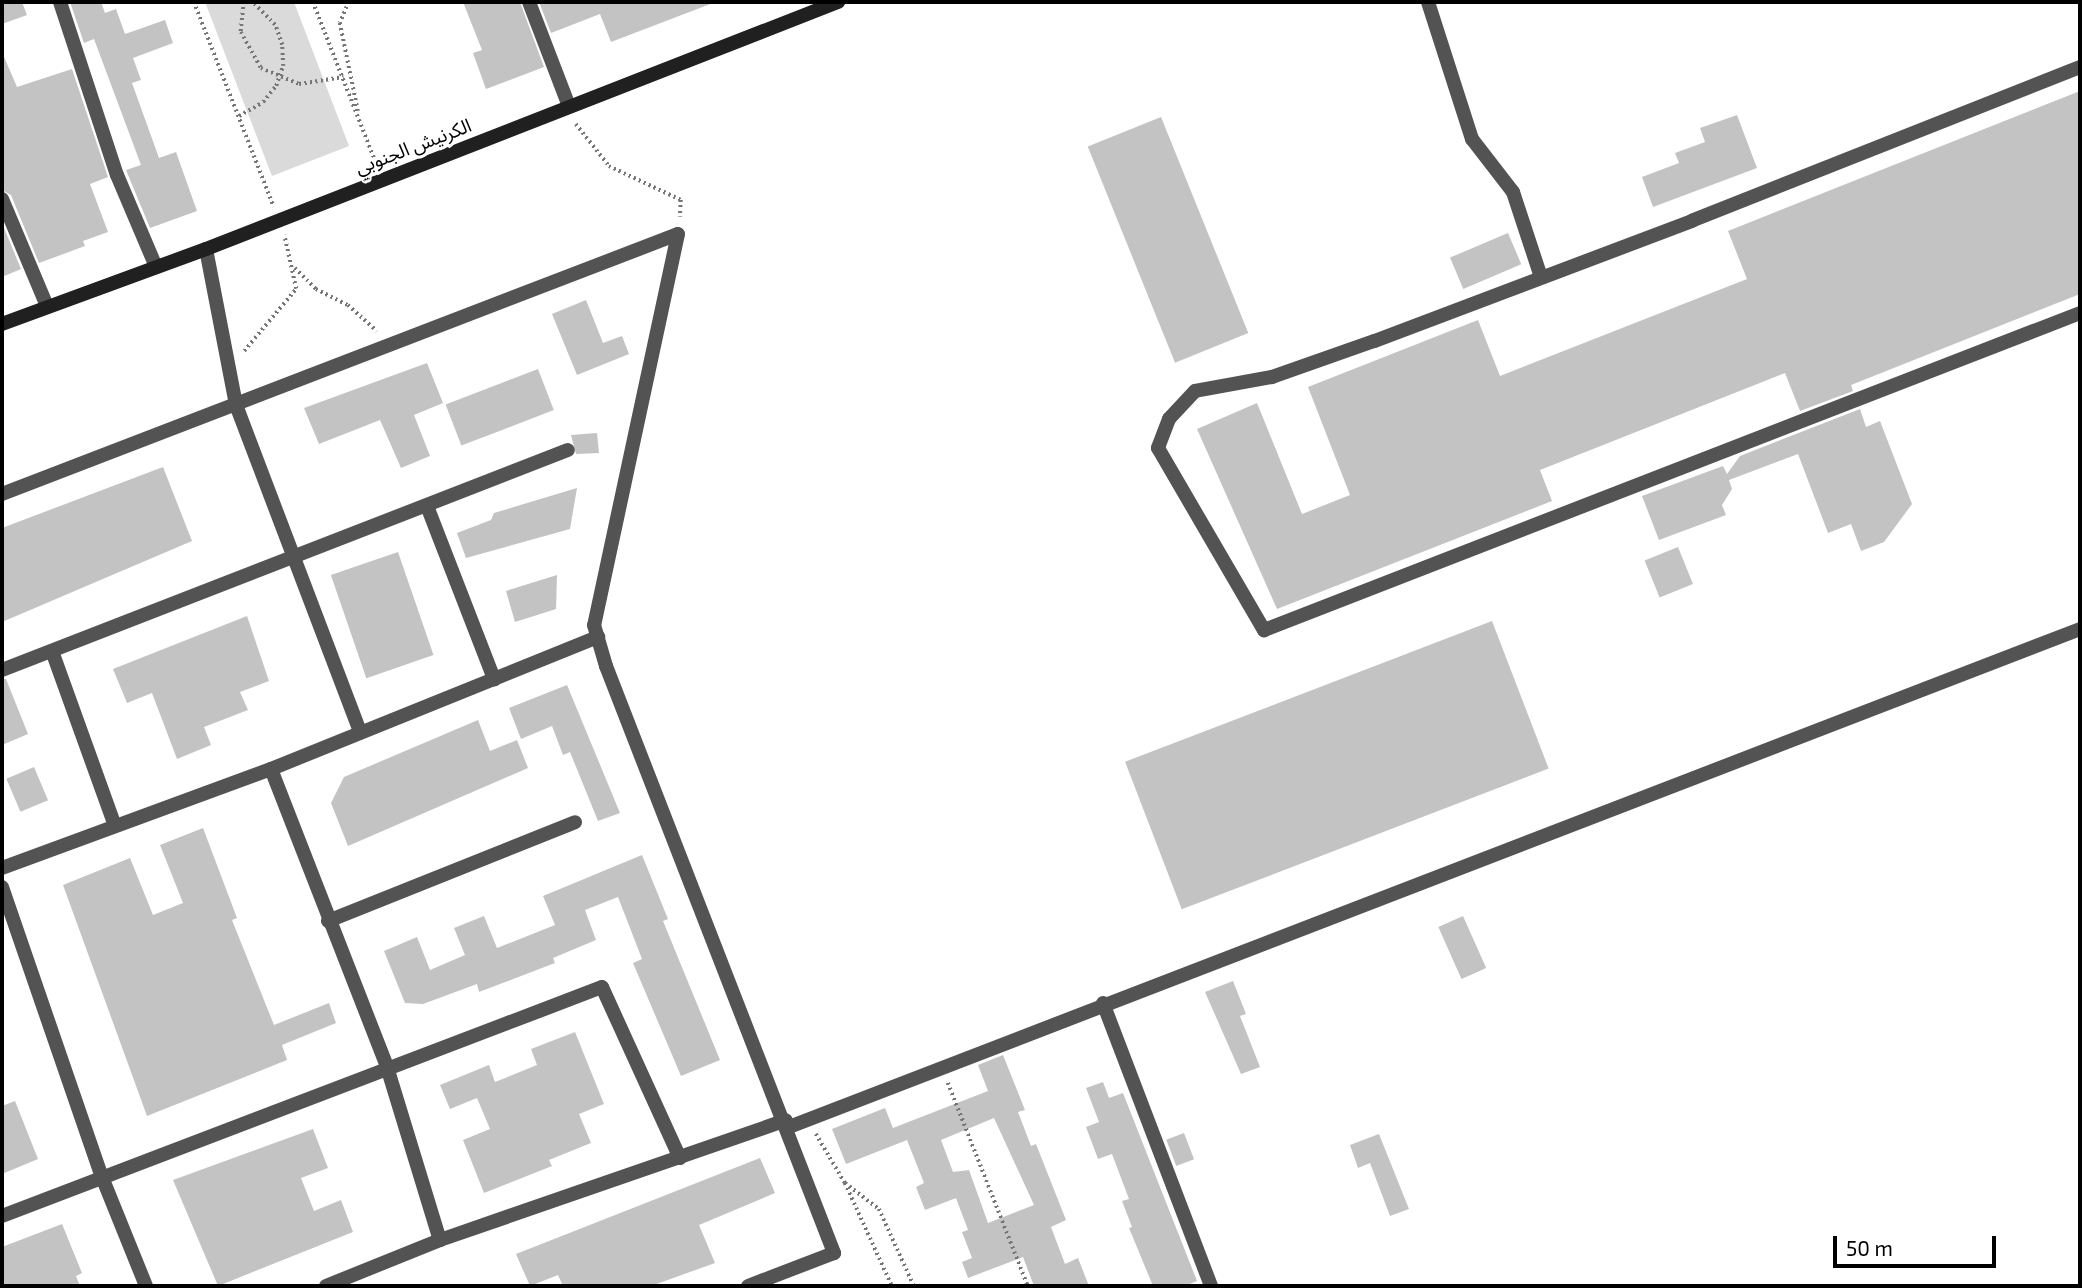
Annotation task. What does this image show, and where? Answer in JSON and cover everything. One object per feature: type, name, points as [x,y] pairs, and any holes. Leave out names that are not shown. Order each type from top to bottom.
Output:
[{"type":"main road","name":"الكرنيش الجنوبي","points":[[2,324],[206,249],[838,2]]},
{"type":"street","points":[[60,2],[117,175],[156,267]]},
{"type":"street","points":[[528,2],[569,106]]},
{"type":"street","points":[[1428,2],[1472,139],[1513,192],[1541,276]]},
{"type":"street","points":[[2080,67],[1272,377],[1195,391],[1169,419],[1158,447],[1264,630],[2080,313]]},
{"type":"street","points":[[2,199],[47,306]]},
{"type":"street","points":[[2,494],[678,234]]},
{"type":"street","points":[[678,234],[594,625],[787,1124],[834,1253],[748,1286]]},
{"type":"street","points":[[206,249],[236,405],[360,732]]},
{"type":"street","points":[[2,670],[568,450]]},
{"type":"street","points":[[427,506],[494,679]]},
{"type":"street","points":[[326,1286],[440,1240],[680,1158],[787,1124],[808,1120],[1103,1003],[2080,629]]},
{"type":"street","points":[[2,868],[271,769],[598,637]]},
{"type":"street","points":[[52,651],[114,826]]},
{"type":"street","points":[[271,769],[387,1067],[440,1240]]},
{"type":"street","points":[[328,920],[575,822]]},
{"type":"street","points":[[2,887],[102,1177],[146,1286]]},
{"type":"street","points":[[2,1216],[603,986],[680,1158]]},
{"type":"street","points":[[1103,1003],[1211,1286]]},
{"type":"path","points":[[194,2],[279,219],[294,266],[296,289],[244,351],[242,365]]},
{"type":"path","points":[[244,2],[241,32],[248,51],[261,68],[278,79],[299,84],[342,77]]},
{"type":"path","points":[[239,116],[263,102],[278,79],[282,45],[275,25],[252,2]]},
{"type":"path","points":[[313,2],[382,179]]},
{"type":"path","points":[[349,2],[340,23],[360,124]]},
{"type":"path","points":[[569,106],[581,136],[609,166],[681,200],[678,234]]},
{"type":"path","points":[[294,266],[316,289],[348,305],[376,330],[383,348]]},
{"type":"path","points":[[942,1067],[1028,1286]]},
{"type":"path","points":[[808,1120],[845,1183],[892,1286]]},
{"type":"path","points":[[845,1183],[879,1209],[914,1286]]},
{"type":"shaded area","points":[[205,2],[294,2],[349,146],[272,176]]},
{"type":"building","points":[[2,2],[22,2],[27,15],[2,24]]},
{"type":"building","points":[[70,2],[101,2],[105,13],[116,9],[125,34],[165,20],[173,43],[133,58],[141,80],[132,83],[159,158],[176,152],[197,211],[150,228],[126,170],[141,165],[94,39],[84,43]]},
{"type":"building","points":[[463,2],[520,2],[544,67],[486,89],[473,53],[482,50]]},
{"type":"building","points":[[539,2],[713,3],[611,42],[600,14],[551,33]]},
{"type":"building","points":[[2,52],[17,87],[72,69],[108,177],[90,184],[108,232],[83,241],[85,246],[39,263],[11,195],[2,190]]},
{"type":"building","points":[[2080,91],[2080,294],[1851,385],[1853,391],[1800,411],[1785,373],[1540,470],[1552,501],[1277,609],[1197,429],[1257,403],[1302,514],[1350,495],[1308,387],[1478,320],[1500,376],[1747,279],[1728,231]]},
{"type":"building","points":[[1737,115],[1757,168],[1653,207],[1642,177],[1679,163],[1675,153],[1705,142],[1700,128]]},
{"type":"building","points":[[1161,117],[1248,333],[1175,363],[1088,147]]},
{"type":"building","points":[[2,223],[21,269],[2,277]]},
{"type":"building","points":[[1508,233],[1521,264],[1463,289],[1450,258]]},
{"type":"building","points":[[586,300],[603,343],[622,336],[629,354],[577,375],[552,314]]},
{"type":"building","points":[[427,363],[443,403],[414,415],[430,456],[401,468],[380,420],[319,444],[304,408]]},
{"type":"building","points":[[538,369],[554,410],[461,446],[446,404]]},
{"type":"building","points":[[1860,409],[1866,427],[1880,421],[1912,504],[1884,542],[1861,551],[1851,524],[1828,533],[1798,454],[1729,480],[1732,489],[1722,505],[1726,515],[1659,540],[1642,496],[1723,466],[1727,474],[1740,456]]},
{"type":"building","points":[[597,433],[599,453],[576,454],[571,435]]},
{"type":"building","points":[[163,467],[192,541],[2,622],[2,528]]},
{"type":"building","points":[[577,488],[570,529],[466,558],[457,533],[491,520],[494,513]]},
{"type":"building","points":[[1678,547],[1693,584],[1660,598],[1645,560]]},
{"type":"building","points":[[398,552],[433,655],[366,678],[331,575]]},
{"type":"building","points":[[557,575],[556,609],[515,622],[506,591]]},
{"type":"building","points":[[247,616],[269,681],[240,692],[248,710],[204,727],[211,745],[177,759],[152,693],[127,703],[113,669]]},
{"type":"building","points":[[1492,621],[1549,769],[1182,909],[1125,762]]},
{"type":"building","points":[[2,679],[6,679],[28,734],[2,745]]},
{"type":"building","points":[[567,685],[620,813],[598,821],[570,752],[563,755],[552,726],[521,739],[509,708]]},
{"type":"building","points":[[478,720],[490,751],[517,740],[528,768],[348,846],[331,803],[344,777]]},
{"type":"building","points":[[34,767],[48,800],[20,812],[6,779]]},
{"type":"building","points":[[203,828],[237,918],[232,920],[274,1025],[329,1003],[336,1023],[282,1045],[287,1060],[147,1116],[63,885],[130,858],[153,915],[183,903],[160,845]]},
{"type":"building","points":[[642,855],[668,919],[663,921],[720,1060],[681,1076],[633,963],[642,959],[618,897],[585,910],[596,940],[553,958],[555,963],[479,992],[477,984],[423,1004],[405,1003],[384,951],[417,937],[430,970],[465,955],[454,928],[484,916],[497,948],[555,925],[543,896]]},
{"type":"building","points":[[1463,916],[1486,968],[1462,979],[1438,927]]},
{"type":"building","points":[[1233,981],[1246,1014],[1240,1016],[1260,1067],[1241,1074],[1205,992]]},
{"type":"building","points":[[575,1032],[604,1104],[579,1114],[591,1143],[549,1160],[552,1166],[484,1193],[463,1140],[490,1129],[477,1098],[450,1109],[440,1085],[489,1065],[495,1082],[537,1065],[531,1049]]},
{"type":"building","points":[[1003,1055],[1025,1110],[1018,1112],[1031,1146],[1036,1144],[1066,1220],[1051,1227],[1065,1264],[1078,1258],[1089,1286],[1034,1286],[1023,1257],[968,1278],[962,1262],[972,1258],[962,1232],[968,1230],[956,1198],[925,1210],[916,1187],[924,1183],[907,1140],[846,1164],[832,1129],[885,1108],[893,1128],[988,1091],[978,1065]],"holes":[[[994,1118],[1034,1205],[988,1223],[969,1170],[953,1172],[941,1140]]]},
{"type":"building","points":[[1103,1082],[1109,1098],[1123,1093],[1197,1281],[1185,1286],[1153,1286],[1129,1228],[1132,1227],[1122,1201],[1129,1199],[1112,1154],[1098,1159],[1086,1127],[1099,1122],[1086,1088]]},
{"type":"building","points":[[15,1101],[38,1159],[2,1174],[2,1106]]},
{"type":"building","points":[[313,1129],[328,1168],[301,1178],[314,1211],[341,1200],[353,1232],[218,1286],[173,1180]]},
{"type":"building","points":[[1184,1133],[1194,1159],[1176,1166],[1166,1140]]},
{"type":"building","points":[[1379,1134],[1409,1209],[1390,1216],[1370,1163],[1358,1168],[1350,1145]]},
{"type":"building","points":[[760,1158],[775,1193],[699,1225],[715,1263],[651,1286],[563,1286],[558,1275],[530,1286],[516,1254]]},
{"type":"building","points":[[62,1224],[82,1273],[76,1276],[80,1286],[2,1286],[2,1247]]}]
